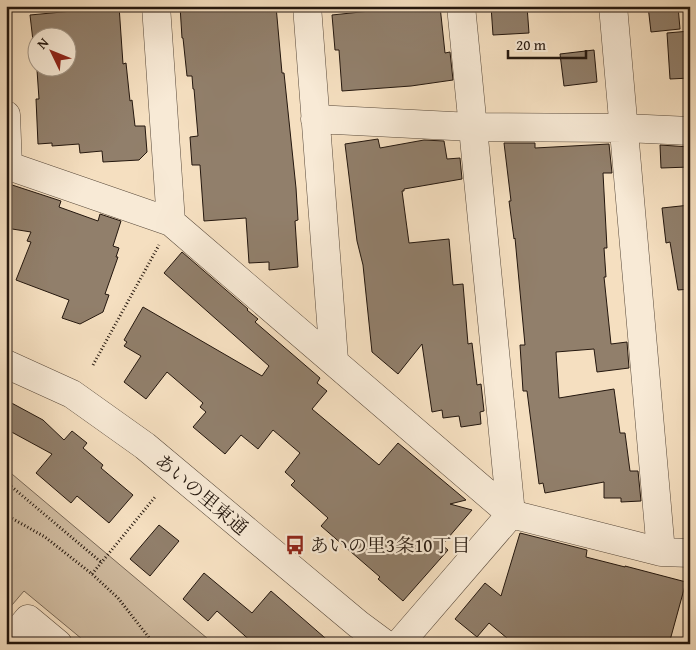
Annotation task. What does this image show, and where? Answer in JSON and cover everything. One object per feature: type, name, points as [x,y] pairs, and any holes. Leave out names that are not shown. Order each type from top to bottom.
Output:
[{"type":"street","points":[[156,6],[171,222]]},
{"type":"street","points":[[306,6],[334,360]]},
{"type":"street","points":[[399,644],[511,514],[461,6]]},
{"type":"street","points":[[613,6],[661,552]]},
{"type":"street","points":[[6,115],[7,166],[171,222],[334,360],[511,514],[661,552],[690,553]]},
{"type":"street","points":[[315,119],[472,127],[625,128],[690,131]]},
{"type":"street","name":"あいの里東通","points":[[6,364],[72,394],[146,446],[358,624],[385,644]]},
{"type":"street","points":[[7,644],[28,619],[58,644]]},
{"type":"path","points":[[92,365],[171,222]]},
{"type":"path","points":[[6,482],[101,562]]},
{"type":"path","points":[[92,574],[156,497]]},
{"type":"path","points":[[6,515],[45,537],[92,574],[118,598],[154,644]]},
{"type":"shaded area","points":[[6,469],[214,644],[88,644],[24,591],[6,612]]},
{"type":"building","points":[[94,6],[119,6],[123,64],[126,63],[135,126],[145,126],[147,152],[139,160],[103,162],[102,151],[80,153],[79,144],[52,146],[52,143],[38,144],[36,99],[39,99],[38,78],[78,78],[78,28],[32,28],[30,15],[94,9]]},
{"type":"building","points":[[180,6],[276,6],[296,188],[298,220],[295,221],[298,267],[269,270],[269,262],[249,263],[246,218],[204,221],[200,165],[192,165],[190,137],[198,136],[192,76],[187,76]]},
{"type":"building","points":[[388,6],[440,6],[445,53],[450,52],[453,80],[411,86],[342,91],[339,50],[335,50],[332,15],[389,9]]},
{"type":"building","points":[[491,6],[527,6],[529,33],[493,35]]},
{"type":"building","points":[[648,6],[678,6],[680,29],[651,32]]},
{"type":"building","points":[[690,31],[690,78],[670,79],[667,33]]},
{"type":"building","points":[[594,50],[597,82],[564,86],[560,54]]},
{"type":"building","points":[[378,139],[380,148],[424,140],[444,141],[447,159],[460,158],[462,179],[404,189],[402,191],[409,243],[449,239],[453,285],[463,284],[468,344],[472,343],[477,385],[481,384],[484,411],[480,412],[481,424],[461,427],[459,416],[443,418],[442,410],[432,412],[422,344],[398,374],[372,352],[363,265],[357,241],[345,144]]},
{"type":"building","points":[[504,143],[535,143],[535,148],[609,144],[612,173],[603,173],[607,248],[604,248],[606,277],[604,277],[611,344],[627,342],[629,368],[597,372],[594,349],[556,352],[559,398],[614,389],[620,433],[625,433],[630,471],[638,471],[641,501],[621,502],[621,498],[604,498],[604,482],[545,493],[543,483],[539,484],[527,391],[523,391],[520,345],[525,345]]},
{"type":"building","points":[[660,145],[690,147],[690,167],[661,168]]},
{"type":"building","points":[[6,183],[61,201],[59,207],[98,221],[100,214],[121,221],[113,246],[119,248],[116,257],[118,257],[105,294],[109,295],[103,312],[80,324],[62,318],[69,300],[16,280],[31,242],[27,241],[31,232],[6,228]]},
{"type":"building","points":[[690,205],[690,289],[678,290],[670,242],[666,243],[662,208]]},
{"type":"building","points":[[182,252],[248,309],[258,319],[255,322],[320,378],[317,383],[327,391],[312,409],[379,465],[398,443],[466,500],[450,504],[472,510],[442,545],[448,550],[403,601],[378,579],[380,577],[321,526],[328,518],[291,485],[295,481],[285,472],[300,453],[273,430],[258,449],[241,435],[225,454],[193,427],[206,412],[200,407],[203,403],[167,372],[146,399],[124,382],[141,356],[124,346],[127,342],[124,340],[143,307],[262,376],[269,366],[164,273]]},
{"type":"building","points":[[6,400],[43,420],[64,440],[72,431],[87,443],[83,448],[103,465],[101,468],[133,495],[109,523],[77,496],[71,503],[36,473],[52,454],[6,429]]},
{"type":"building","points":[[159,525],[179,541],[150,576],[130,559]]},
{"type":"building","points":[[520,533],[587,550],[586,557],[686,582],[669,644],[514,644],[489,623],[477,637],[455,619],[485,583],[501,596]]},
{"type":"building","points":[[204,573],[252,613],[271,591],[332,644],[254,644],[217,611],[208,621],[183,599]]},
{"type":"place","name":"あいの里3条10丁目","points":[[295,545]]}]
